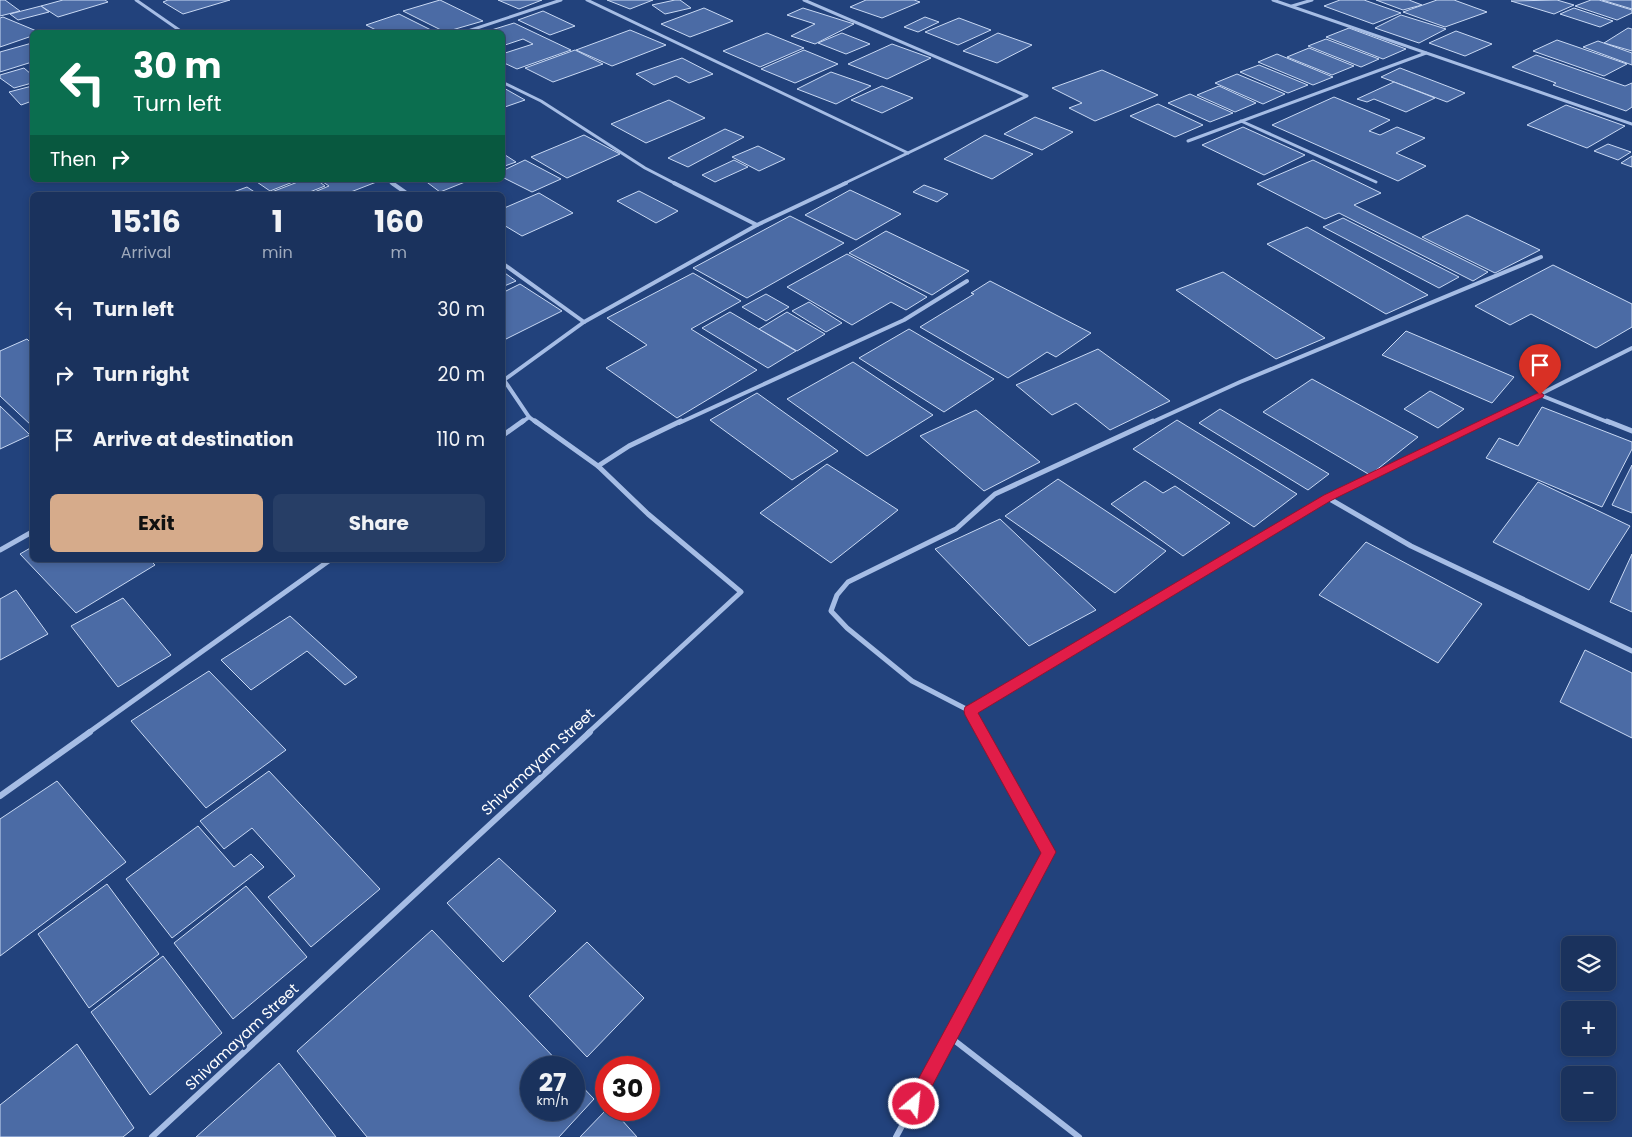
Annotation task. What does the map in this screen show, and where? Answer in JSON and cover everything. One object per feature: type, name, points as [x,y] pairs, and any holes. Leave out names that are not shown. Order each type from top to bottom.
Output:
[{"type":"street","points":[[136,0],[179,30]]},
{"type":"street","points":[[471,30],[561,0]]},
{"type":"street","points":[[587,0],[908,153]]},
{"type":"street","points":[[505,379],[584,322],[757,225],[1027,96],[804,0]]},
{"type":"street","points":[[1273,0],[1632,124]]},
{"type":"street","points":[[1292,6],[1312,0]]},
{"type":"street","points":[[1188,142],[1426,53]]},
{"type":"street","points":[[505,84],[540,101],[598,136],[644,168],[757,225]]},
{"type":"street","points":[[1241,121],[1376,182]]},
{"type":"street","points":[[391,182],[405,192]]},
{"type":"street","points":[[896,1137],[1049,852],[970,711],[912,680],[847,628],[831,611],[837,595],[848,582],[956,529],[995,494],[1240,382],[1541,257]]},
{"type":"street","points":[[505,265],[584,322]]},
{"type":"street","points":[[598,466],[629,446],[741,393],[779,378],[904,320],[967,281]]},
{"type":"street","points":[[970,711],[1328,498],[1632,348]]},
{"type":"street","points":[[505,381],[529,417],[505,434]]},
{"type":"street","points":[[1540,395],[1632,431]]},
{"type":"street","name":"Shivamayam Street","points":[[152,1137],[740,592],[648,514],[598,466],[529,417]]},
{"type":"street","points":[[1328,498],[1411,546],[1632,651]]},
{"type":"street","points":[[0,550],[30,533]]},
{"type":"street","points":[[0,796],[327,562]]},
{"type":"street","points":[[950,1037],[1079,1137]]},
{"type":"building","points":[[0,0],[5,0],[20,11],[0,16]]},
{"type":"building","points":[[63,0],[105,0],[108,2],[58,17],[41,6]]},
{"type":"building","points":[[168,0],[230,0],[183,14],[163,2]]},
{"type":"building","points":[[440,0],[483,21],[452,30],[441,30],[403,11]]},
{"type":"building","points":[[498,0],[542,0],[519,9]]},
{"type":"building","points":[[607,0],[653,0],[630,9]]},
{"type":"building","points":[[680,0],[691,8],[665,14],[652,5]]},
{"type":"building","points":[[866,0],[914,0],[920,2],[882,18],[850,7]]},
{"type":"building","points":[[1340,0],[1364,0],[1401,13],[1373,24],[1324,6]]},
{"type":"building","points":[[1376,0],[1409,0],[1422,5],[1403,10]]},
{"type":"building","points":[[1437,0],[1454,0],[1487,12],[1445,27],[1403,12]]},
{"type":"building","points":[[1557,0],[1574,5],[1554,14],[1511,1]]},
{"type":"building","points":[[1591,0],[1599,0],[1632,10],[1632,13],[1617,20],[1575,6]]},
{"type":"building","points":[[1602,0],[1632,0],[1632,9]]},
{"type":"building","points":[[41,6],[49,12],[18,20],[10,14]]},
{"type":"building","points":[[704,8],[733,21],[690,37],[661,24]]},
{"type":"building","points":[[803,8],[854,24],[815,44],[791,36],[815,24],[787,15]]},
{"type":"building","points":[[1574,8],[1613,21],[1600,27],[1560,14]]},
{"type":"building","points":[[543,11],[575,26],[550,35],[518,20]]},
{"type":"building","points":[[399,14],[431,30],[376,30],[366,25]]},
{"type":"building","points":[[1401,15],[1446,29],[1419,43],[1375,28]]},
{"type":"building","points":[[3,17],[34,30],[30,30],[30,37],[0,47],[0,18]]},
{"type":"building","points":[[925,17],[939,22],[918,32],[904,27]]},
{"type":"building","points":[[959,18],[991,30],[958,45],[925,32]]},
{"type":"building","points":[[514,23],[571,50],[517,69],[505,63],[505,53],[533,44],[523,39],[505,45],[505,30],[491,30]]},
{"type":"building","points":[[1349,28],[1406,49],[1383,59],[1326,37]]},
{"type":"building","points":[[1628,28],[1632,29],[1632,51],[1604,43]]},
{"type":"building","points":[[630,30],[666,45],[612,66],[576,50]]},
{"type":"building","points":[[1456,31],[1492,44],[1465,56],[1429,43]]},
{"type":"building","points":[[767,33],[804,48],[760,67],[723,51]]},
{"type":"building","points":[[842,33],[870,44],[846,54],[818,43]]},
{"type":"building","points":[[998,33],[1032,45],[997,63],[963,51]]},
{"type":"building","points":[[1326,39],[1379,59],[1361,67],[1308,46]]},
{"type":"building","points":[[1557,40],[1627,64],[1604,76],[1533,51]]},
{"type":"building","points":[[1598,41],[1632,53],[1632,65],[1583,47]]},
{"type":"building","points":[[30,44],[30,63],[0,72],[0,52]]},
{"type":"building","points":[[892,44],[931,58],[887,79],[848,64]]},
{"type":"building","points":[[1309,48],[1354,66],[1332,75],[1287,57]]},
{"type":"building","points":[[575,50],[603,64],[553,82],[525,68]]},
{"type":"building","points":[[804,50],[838,64],[795,83],[761,69]]},
{"type":"building","points":[[1277,54],[1333,77],[1313,85],[1258,62]]},
{"type":"building","points":[[1536,55],[1625,86],[1632,83],[1632,107],[1626,111],[1553,85],[1556,83],[1512,67]]},
{"type":"building","points":[[682,58],[713,74],[689,83],[676,76],[654,85],[636,74]]},
{"type":"building","points":[[1259,65],[1308,85],[1288,93],[1240,72]]},
{"type":"building","points":[[24,68],[30,73],[30,84],[14,88],[0,78],[0,75]]},
{"type":"building","points":[[1400,68],[1465,93],[1447,102],[1381,77]]},
{"type":"building","points":[[1102,70],[1158,95],[1095,121],[1069,108],[1082,103],[1052,88]]},
{"type":"building","points":[[831,72],[871,86],[836,104],[797,89]]},
{"type":"building","points":[[1237,74],[1285,94],[1263,104],[1215,83]]},
{"type":"building","points":[[1394,82],[1435,98],[1406,112],[1374,99],[1367,102],[1357,99]]},
{"type":"building","points":[[882,86],[913,98],[882,113],[851,100]]},
{"type":"building","points":[[1219,86],[1256,103],[1235,112],[1197,95]]},
{"type":"building","points":[[30,87],[30,102],[21,105],[9,92]]},
{"type":"building","points":[[505,89],[525,100],[505,107]]},
{"type":"building","points":[[1190,94],[1233,113],[1210,122],[1168,103]]},
{"type":"building","points":[[1334,97],[1390,120],[1369,131],[1380,135],[1397,127],[1425,138],[1396,153],[1426,166],[1398,181],[1272,125]]},
{"type":"building","points":[[669,100],[705,118],[646,143],[611,124]]},
{"type":"building","points":[[1158,104],[1203,125],[1175,137],[1130,116]]},
{"type":"building","points":[[1566,105],[1625,126],[1587,148],[1527,125]]},
{"type":"building","points":[[1035,117],[1073,132],[1042,150],[1004,134]]},
{"type":"building","points":[[1243,127],[1305,155],[1264,175],[1202,145]]},
{"type":"building","points":[[725,129],[744,137],[688,167],[668,158]]},
{"type":"building","points":[[584,135],[620,154],[567,178],[531,157]]},
{"type":"building","points":[[985,135],[1033,154],[992,179],[944,159]]},
{"type":"building","points":[[1608,144],[1631,152],[1618,160],[1594,151]]},
{"type":"building","points":[[758,146],[785,159],[759,171],[732,157]]},
{"type":"building","points":[[505,155],[516,162],[505,166]]},
{"type":"building","points":[[1632,156],[1632,167],[1621,163]]},
{"type":"building","points":[[525,160],[561,179],[532,192],[505,178],[505,170]]},
{"type":"building","points":[[734,160],[748,167],[715,182],[702,175]]},
{"type":"building","points":[[1313,160],[1381,193],[1354,205],[1488,272],[1473,281],[1339,213],[1325,219],[1257,184]]},
{"type":"building","points":[[257,182],[293,182],[270,191]]},
{"type":"building","points":[[298,182],[320,182],[325,186],[310,192],[272,192]]},
{"type":"building","points":[[323,182],[376,182],[351,192],[314,192],[329,186]]},
{"type":"building","points":[[427,182],[465,182],[440,192]]},
{"type":"building","points":[[924,185],[948,194],[937,202],[913,192]]},
{"type":"building","points":[[247,187],[254,192],[233,192]]},
{"type":"building","points":[[850,190],[901,214],[856,240],[805,215]]},
{"type":"building","points":[[639,191],[678,211],[656,223],[617,201]]},
{"type":"building","points":[[539,193],[573,213],[522,236],[505,226],[505,208]]},
{"type":"building","points":[[1467,215],[1540,250],[1495,273],[1422,237]]},
{"type":"building","points":[[790,216],[844,243],[747,298],[693,268]]},
{"type":"building","points":[[1343,218],[1459,277],[1439,288],[1323,227]]},
{"type":"building","points":[[1307,227],[1428,295],[1386,314],[1267,244]]},
{"type":"building","points":[[886,231],[969,271],[932,295],[849,253]]},
{"type":"building","points":[[847,254],[927,297],[906,310],[891,302],[852,325],[787,287]]},
{"type":"building","points":[[1553,265],[1632,304],[1632,327],[1596,348],[1531,314],[1510,325],[1475,306]]},
{"type":"building","points":[[1223,272],[1325,338],[1276,359],[1176,290]]},
{"type":"building","points":[[505,273],[516,281],[505,286]]},
{"type":"building","points":[[693,273],[741,301],[691,329],[757,370],[677,418],[606,368],[647,345],[607,318]]},
{"type":"building","points":[[990,281],[1091,333],[1056,357],[1047,352],[1008,378],[920,327],[974,294],[971,293]]},
{"type":"building","points":[[520,284],[562,311],[505,340],[505,292]]},
{"type":"building","points":[[766,294],[789,307],[766,321],[742,307]]},
{"type":"building","points":[[809,302],[842,323],[826,332],[792,311]]},
{"type":"building","points":[[730,312],[796,351],[768,368],[702,328]]},
{"type":"building","points":[[787,312],[825,334],[797,351],[759,329]]},
{"type":"building","points":[[909,329],[994,379],[944,412],[859,358]]},
{"type":"building","points":[[1406,331],[1514,377],[1492,403],[1382,355]]},
{"type":"building","points":[[27,339],[30,342],[30,424],[0,396],[0,351]]},
{"type":"building","points":[[1098,349],[1170,401],[1110,430],[1076,403],[1052,415],[1016,385]]},
{"type":"building","points":[[853,362],[933,415],[867,456],[787,399]]},
{"type":"building","points":[[1312,379],[1418,437],[1370,475],[1263,412]]},
{"type":"building","points":[[1430,391],[1464,409],[1438,428],[1404,409]]},
{"type":"building","points":[[757,393],[838,451],[792,480],[710,420]]},
{"type":"building","points":[[0,406],[30,435],[0,449]]},
{"type":"building","points":[[1542,407],[1632,442],[1632,449],[1602,507],[1486,458],[1499,438],[1518,446]]},
{"type":"building","points":[[1220,409],[1329,474],[1308,490],[1199,423]]},
{"type":"building","points":[[976,410],[1040,462],[984,491],[920,436]]},
{"type":"building","points":[[1177,420],[1297,494],[1254,527],[1133,449]]},
{"type":"building","points":[[827,464],[898,510],[831,563],[760,513]]},
{"type":"building","points":[[1632,465],[1632,513],[1612,505]]},
{"type":"building","points":[[1058,479],[1166,551],[1115,593],[1005,516]]},
{"type":"building","points":[[1145,481],[1163,493],[1175,486],[1230,523],[1183,556],[1111,504]]},
{"type":"building","points":[[1538,482],[1630,526],[1589,590],[1493,542]]},
{"type":"building","points":[[1000,519],[1096,610],[1029,646],[935,549]]},
{"type":"building","points":[[1366,542],[1482,604],[1438,663],[1319,595]]},
{"type":"building","points":[[30,548],[30,562],[152,562],[155,565],[76,613],[20,554]]},
{"type":"building","points":[[1632,554],[1632,612],[1610,602]]},
{"type":"building","points":[[16,590],[48,634],[0,660],[0,599]]},
{"type":"building","points":[[123,598],[171,655],[118,687],[71,626]]},
{"type":"building","points":[[290,616],[357,677],[345,685],[307,651],[251,690],[221,660]]},
{"type":"building","points":[[1585,650],[1632,673],[1632,738],[1560,702]]},
{"type":"building","points":[[209,671],[286,750],[206,808],[131,721]]},
{"type":"building","points":[[269,771],[380,889],[311,947],[268,897],[295,876],[252,828],[224,849],[200,821]]},
{"type":"building","points":[[57,781],[126,862],[0,956],[0,819]]},
{"type":"building","points":[[198,826],[234,867],[251,854],[264,867],[172,938],[126,879]]},
{"type":"building","points":[[499,858],[556,911],[503,962],[447,903]]},
{"type":"building","points":[[107,884],[159,954],[89,1008],[38,934]]},
{"type":"building","points":[[246,886],[307,957],[233,1019],[174,943]]},
{"type":"building","points":[[432,930],[553,1056],[520,1056],[520,1121],[574,1121],[559,1137],[367,1137],[297,1051]]},
{"type":"building","points":[[587,942],[644,998],[587,1057],[529,996]]},
{"type":"building","points":[[163,956],[222,1033],[150,1095],[91,1012]]},
{"type":"building","points":[[77,1044],[134,1128],[123,1137],[0,1137],[0,1105]]},
{"type":"building","points":[[279,1063],[336,1137],[196,1137]]},
{"type":"building","points":[[585,1090],[594,1099],[585,1109]]},
{"type":"building","points":[[595,1121],[623,1121],[637,1137],[580,1137]]},
{"type":"route","points":[[914,1104],[1049,852],[970,711],[1328,498],[1540,395]]}]
